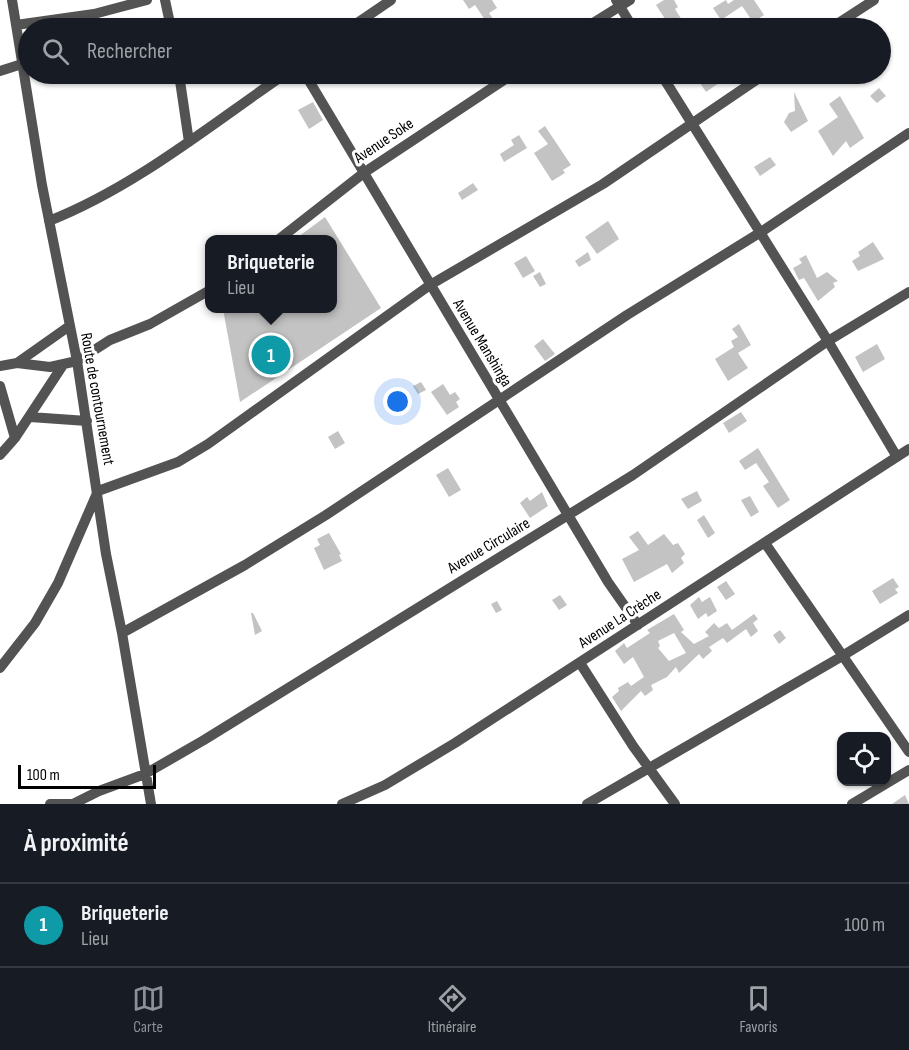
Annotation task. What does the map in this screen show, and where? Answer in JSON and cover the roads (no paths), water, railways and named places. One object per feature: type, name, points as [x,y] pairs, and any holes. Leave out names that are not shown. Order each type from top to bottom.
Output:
[{"type":"street","name":"Route de contournement","points":[[12,0],[18,38]]},
{"type":"street","points":[[66,18],[94,14],[147,0]]},
{"type":"street","points":[[165,0],[169,18]]},
{"type":"street","points":[[365,18],[391,0]]},
{"type":"street","points":[[598,18],[618,3],[630,0]]},
{"type":"street","points":[[846,18],[874,0]]},
{"type":"street","points":[[618,3],[627,18]]},
{"type":"street","points":[[0,71],[18,65]]},
{"type":"street","name":"Route de contournement","points":[[25,84],[68,327],[77,361],[106,554],[151,804]]},
{"type":"street","points":[[180,84],[189,142]]},
{"type":"street","points":[[49,222],[89,205],[189,142],[271,84]]},
{"type":"street","name":"Avenue Manshinga","points":[[311,84],[608,582],[638,625]]},
{"type":"street","name":"Avenue Soke","points":[[284,235],[365,172],[498,84]]},
{"type":"street","points":[[667,84],[761,232],[897,457]]},
{"type":"street","points":[[0,668],[35,623],[58,582],[98,491],[178,462],[208,444],[430,285],[603,184],[750,84]]},
{"type":"street","points":[[122,633],[298,533],[627,315],[761,232],[909,134]]},
{"type":"street","name":"Avenue Circulaire","points":[[73,804],[99,791],[146,774],[537,536],[568,513],[633,475],[828,341],[909,292]]},
{"type":"street","points":[[0,366],[17,363],[50,367],[77,361],[110,340],[150,324],[205,293]]},
{"type":"street","points":[[17,363],[68,327]]},
{"type":"street","points":[[0,455],[30,417],[63,365]]},
{"type":"street","points":[[0,386],[15,438]]},
{"type":"street","points":[[30,417],[87,421]]},
{"type":"street","name":"Avenue La Crèche","points":[[346,803],[395,779],[580,663],[909,449]]},
{"type":"street","points":[[765,543],[909,752]]},
{"type":"street","points":[[587,804],[909,615]]},
{"type":"street","points":[[580,663],[675,804]]},
{"type":"street","points":[[854,804],[909,770]]},
{"type":"street","points":[[50,804],[73,804]]},
{"type":"place","name":"Briqueterie","points":[[271,355]]}]
